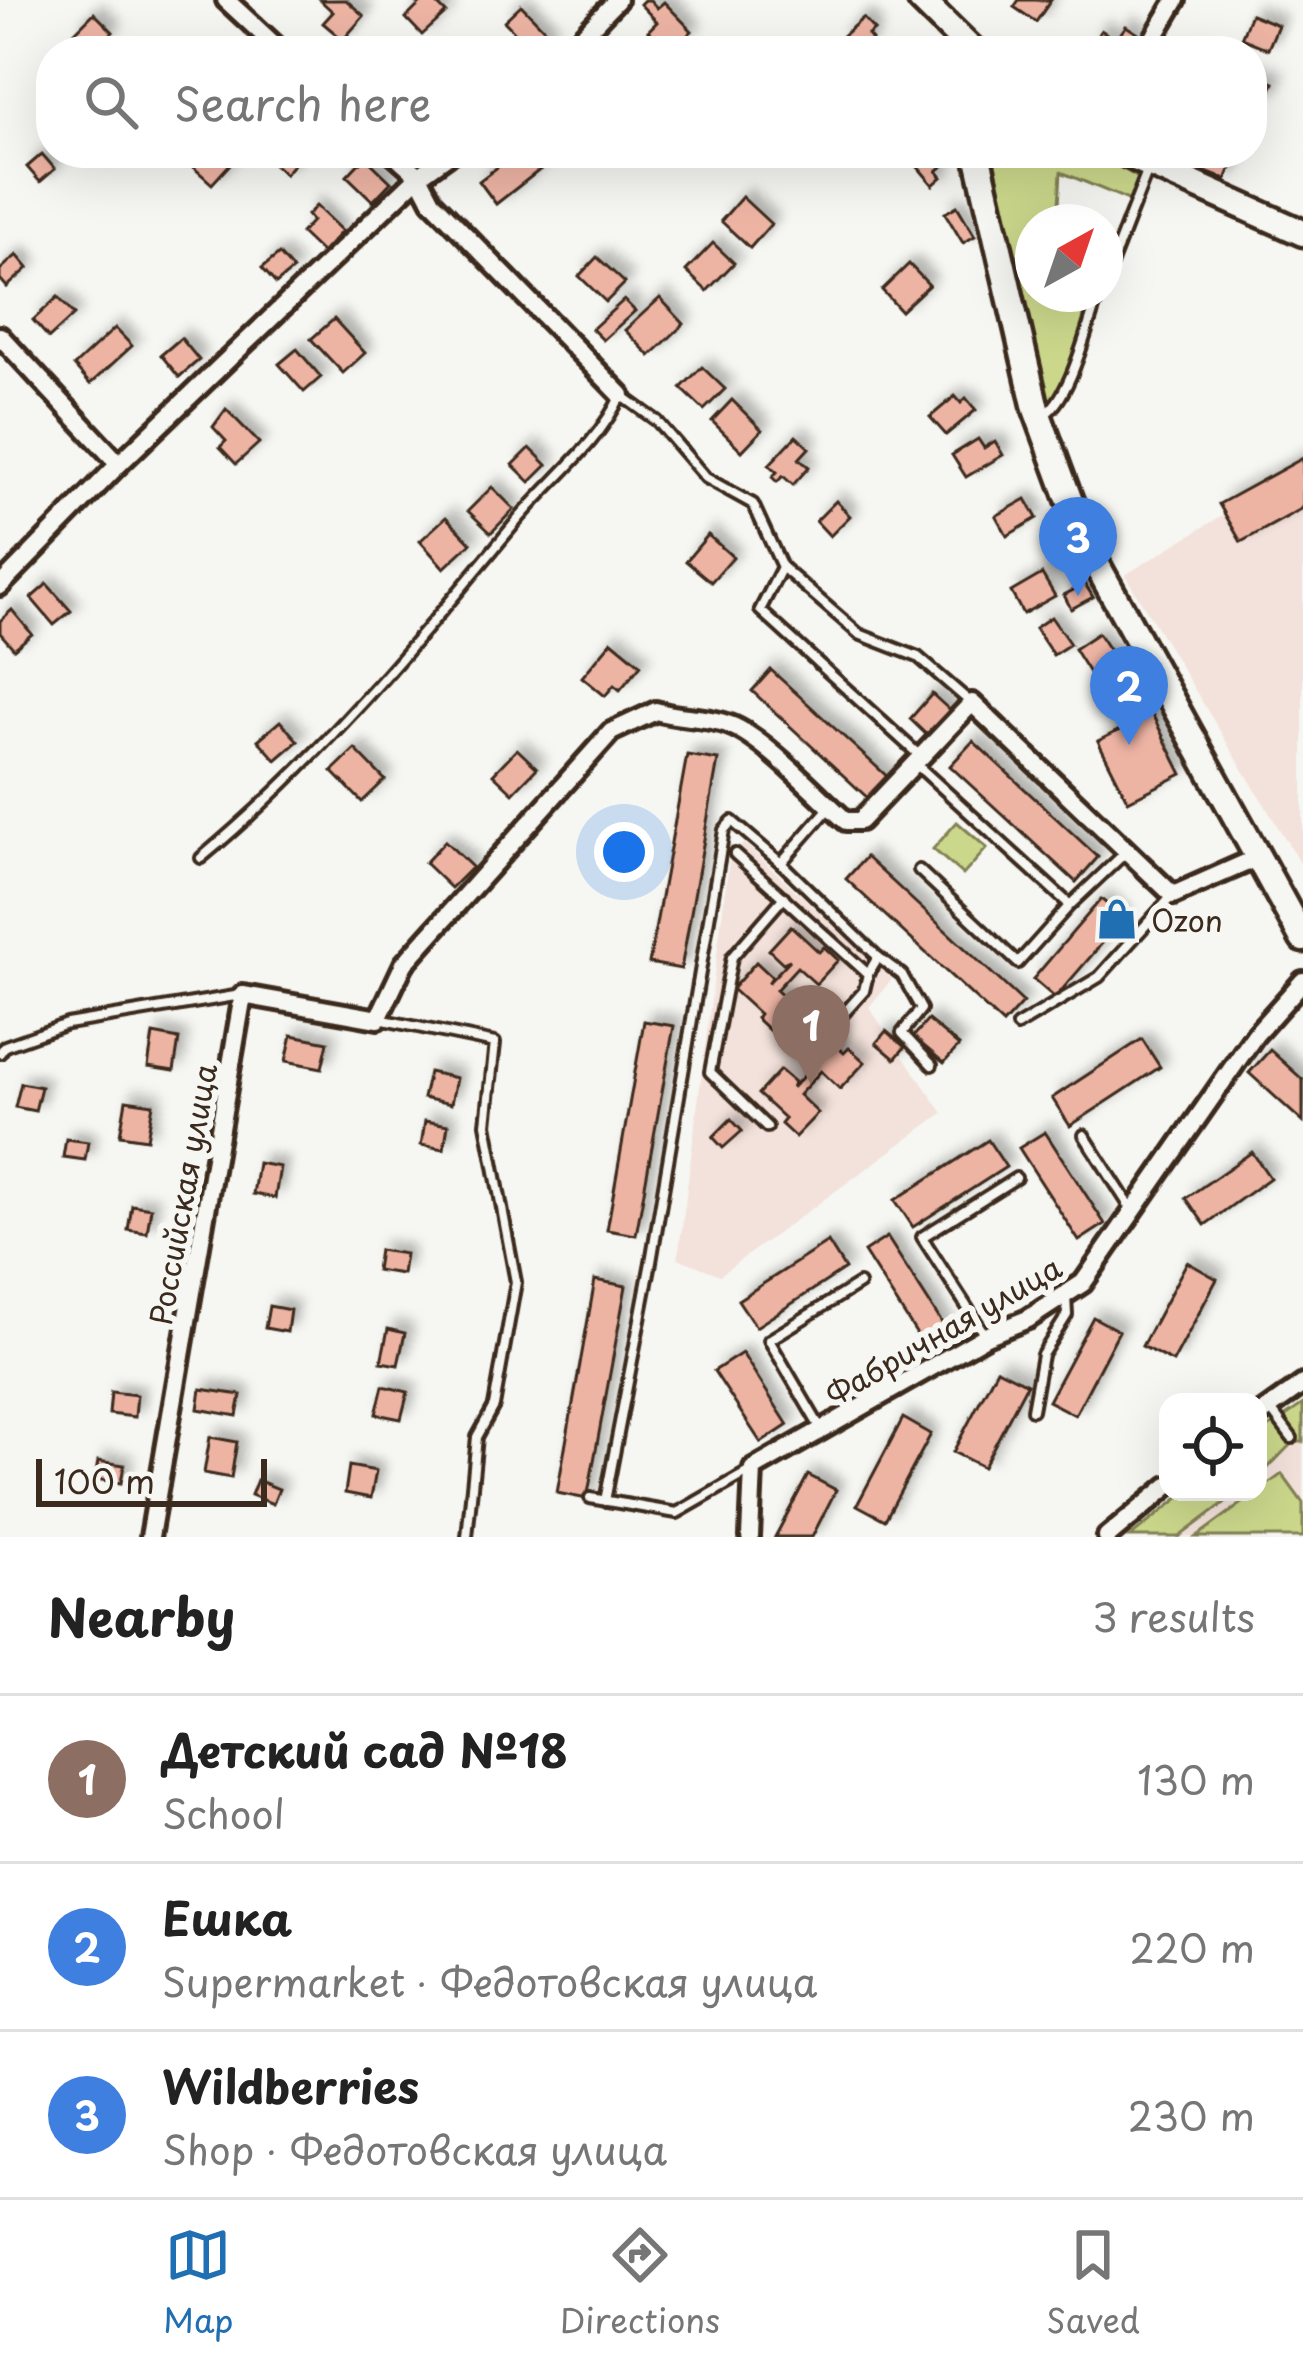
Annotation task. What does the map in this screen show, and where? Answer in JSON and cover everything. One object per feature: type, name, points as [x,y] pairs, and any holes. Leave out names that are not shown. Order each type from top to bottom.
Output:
[{"type":"street","points":[[226,0],[265,36]]},
{"type":"street","points":[[582,36],[617,0]]},
{"type":"street","points":[[921,0],[958,36]]},
{"type":"street","points":[[1155,36],[1175,0]]},
{"type":"street","points":[[410,168],[432,201],[621,394]]},
{"type":"street","points":[[0,586],[119,464],[430,168]]},
{"type":"street","points":[[980,168],[1039,417],[1086,545],[1303,939]]},
{"type":"street","points":[[1154,168],[1303,233]]},
{"type":"street","points":[[0,336],[119,464]]},
{"type":"street","points":[[243,994],[378,1019],[404,964],[611,732],[656,711],[679,719],[730,724],[768,751],[846,821],[860,821],[972,703],[1173,895],[1258,857]]},
{"type":"street","name":"Фабричная улица","points":[[753,1469],[986,1336],[1028,1319],[1083,1283],[1255,1035],[1303,981]]},
{"type":"street","name":"Российская улица","points":[[149,1537],[243,994]]},
{"type":"street","points":[[1267,1409],[1303,1384]]},
{"type":"street","points":[[750,1537],[753,1469]]},
{"type":"street","points":[[1107,1537],[1159,1494]]},
{"type":"lane","points":[[1123,233],[1148,168]]},
{"type":"lane","points":[[1039,417],[1054,409],[1065,390],[1093,312]]},
{"type":"lane","points":[[201,858],[368,700],[515,524],[609,421],[621,394],[657,421],[706,478],[753,503],[782,567],[859,634],[918,657],[972,703]]},
{"type":"lane","points":[[782,567],[760,610],[1070,905]]},
{"type":"lane","points":[[781,863],[830,807]]},
{"type":"lane","points":[[605,1501],[724,830],[732,821],[902,975],[920,1009],[902,1033],[932,1065]]},
{"type":"lane","points":[[919,870],[1018,963],[1127,851]]},
{"type":"lane","points":[[735,854],[868,974]]},
{"type":"lane","points":[[1017,1026],[1099,976],[1173,895]]},
{"type":"lane","points":[[766,1127],[710,1072],[732,957],[784,898]]},
{"type":"lane","points":[[836,1022],[864,991],[878,957]]},
{"type":"lane","points":[[0,1054],[5,1046],[67,1024],[243,994]]},
{"type":"lane","points":[[378,1019],[495,1043],[486,1124],[515,1282],[494,1406],[478,1437],[466,1537]]},
{"type":"lane","points":[[1084,1135],[1133,1211]]},
{"type":"lane","points":[[986,1336],[922,1237],[1016,1178]]},
{"type":"lane","points":[[822,1430],[769,1340],[859,1284]]},
{"type":"lane","points":[[1032,1410],[1042,1355],[1067,1315],[1066,1295]]},
{"type":"lane","points":[[1267,1416],[1292,1438]]},
{"type":"lane","points":[[590,1498],[677,1513],[753,1469]]},
{"type":"shaded area","points":[[1303,466],[1303,868],[1125,575]]},
{"type":"shaded area","points":[[744,843],[892,979],[869,1007],[884,1029],[907,1048],[902,1055],[943,1113],[720,1275],[678,1258],[729,861]]},
{"type":"shaded area","points":[[1303,1430],[1303,1537],[1157,1537],[1206,1501],[1267,1501],[1267,1456]]},
{"type":"green space","points":[[993,168],[1122,168],[1140,179],[1128,200],[1061,172],[1059,204],[1015,204],[1015,265]]},
{"type":"green space","points":[[1025,312],[1085,312],[1069,366],[1053,400],[1046,397]]},
{"type":"green space","points":[[957,822],[987,848],[963,875],[933,849]]},
{"type":"green space","points":[[1303,1404],[1303,1442],[1293,1442],[1267,1469],[1267,1429]]},
{"type":"green space","points":[[1282,1474],[1303,1503],[1303,1537],[1196,1537],[1245,1501],[1267,1501],[1267,1485]]},
{"type":"green space","points":[[1175,1501],[1227,1501],[1179,1537],[1130,1537]]},
{"type":"building","points":[[320,0],[346,0],[364,16],[346,36],[338,36],[323,23],[333,12]]},
{"type":"building","points":[[424,0],[433,0],[446,13],[422,35],[406,18]]},
{"type":"building","points":[[650,0],[657,8],[664,2],[692,31],[687,36],[654,36],[648,31],[657,22],[640,4]]},
{"type":"building","points":[[1019,0],[1051,0],[1036,22],[1014,7]]},
{"type":"building","points":[[521,5],[550,35],[518,36],[504,21]]},
{"type":"building","points":[[94,13],[113,32],[109,36],[74,33]]},
{"type":"building","points":[[1251,14],[1278,25],[1268,49],[1267,36],[1242,36]]},
{"type":"building","points":[[863,18],[874,30],[869,36],[842,36]]},
{"type":"building","points":[[1126,26],[1140,35],[1139,36],[1119,36]]},
{"type":"building","points":[[36,159],[36,168],[55,169],[40,182],[27,167]]},
{"type":"building","points":[[194,168],[226,168],[212,184]]},
{"type":"building","points":[[355,168],[376,168],[391,182],[373,201],[347,176]]},
{"type":"building","points":[[496,168],[541,169],[496,204],[479,181]]},
{"type":"building","points":[[919,168],[941,168],[937,171],[942,177],[933,185]]},
{"type":"building","points":[[1196,168],[1231,168],[1226,180]]},
{"type":"building","points":[[742,197],[771,224],[750,248],[721,221]]},
{"type":"building","points":[[316,206],[342,231],[322,253],[301,233],[312,221],[307,215]]},
{"type":"building","points":[[957,206],[975,236],[963,243],[945,213]]},
{"type":"building","points":[[713,243],[734,263],[707,291],[686,271]]},
{"type":"building","points":[[279,254],[293,270],[276,284],[262,268]]},
{"type":"building","points":[[17,255],[28,268],[7,287],[0,270]]},
{"type":"building","points":[[597,257],[625,283],[606,302],[579,276]]},
{"type":"building","points":[[909,264],[929,285],[901,311],[882,290]]},
{"type":"building","points":[[58,297],[74,315],[49,338],[33,320]]},
{"type":"building","points":[[660,298],[684,324],[650,356],[625,330]]},
{"type":"building","points":[[624,300],[635,311],[603,340],[592,329]]},
{"type":"building","points":[[334,319],[365,353],[343,373],[311,339]]},
{"type":"building","points":[[115,328],[132,346],[90,384],[74,366]]},
{"type":"building","points":[[181,338],[199,360],[179,377],[161,355]]},
{"type":"building","points":[[297,349],[321,377],[304,392],[279,364]]},
{"type":"building","points":[[702,367],[725,389],[704,410],[681,388]]},
{"type":"building","points":[[955,396],[961,403],[966,398],[976,410],[946,435],[930,417]]},
{"type":"building","points":[[732,400],[762,430],[742,451],[712,421]]},
{"type":"building","points":[[226,409],[259,443],[236,464],[220,447],[226,441],[213,427]]},
{"type":"building","points":[[796,436],[809,448],[799,459],[809,467],[793,485],[783,476],[777,482],[772,477],[777,472],[769,465]]},
{"type":"building","points":[[978,439],[984,448],[995,441],[1003,455],[966,477],[952,455]]},
{"type":"building","points":[[530,448],[547,465],[530,482],[513,465]]},
{"type":"building","points":[[1303,458],[1303,508],[1241,542],[1219,504]]},
{"type":"building","points":[[492,487],[514,509],[491,533],[468,511]]},
{"type":"building","points":[[1026,499],[1037,518],[1007,536],[996,516]]},
{"type":"building","points":[[836,501],[850,516],[830,536],[816,521]]},
{"type":"building","points":[[446,517],[471,543],[444,568],[420,541]]},
{"type":"building","points":[[708,535],[733,557],[711,582],[686,561]]},
{"type":"building","points":[[1042,574],[1055,596],[1023,614],[1011,592]]},
{"type":"building","points":[[47,584],[71,611],[54,625],[31,598]]},
{"type":"building","points":[[1085,584],[1093,597],[1071,609],[1064,595]]},
{"type":"building","points":[[12,610],[32,634],[14,649],[0,633],[0,621]]},
{"type":"building","points":[[1051,617],[1070,644],[1053,655],[1035,628]]},
{"type":"building","points":[[1098,633],[1116,660],[1091,676],[1074,649]]},
{"type":"building","points":[[612,641],[641,665],[620,690],[614,685],[605,696],[582,677]]},
{"type":"building","points":[[771,670],[891,780],[871,801],[752,691]]},
{"type":"building","points":[[932,694],[955,715],[932,740],[910,719]]},
{"type":"building","points":[[1152,714],[1182,774],[1128,801],[1098,741]]},
{"type":"building","points":[[280,721],[298,741],[276,760],[258,740]]},
{"type":"building","points":[[973,741],[1098,857],[1076,882],[950,766]]},
{"type":"building","points":[[355,749],[385,780],[362,802],[332,771]]},
{"type":"building","points":[[517,749],[537,768],[513,793],[493,774]]},
{"type":"building","points":[[687,755],[718,760],[681,969],[649,963]]},
{"type":"building","points":[[445,841],[472,867],[451,888],[425,863]]},
{"type":"building","points":[[866,857],[1023,1002],[1003,1024],[846,879]]},
{"type":"building","points":[[1101,899],[1124,918],[1055,998],[1033,979]]},
{"type":"building","points":[[791,926],[819,952],[824,947],[838,960],[816,984],[797,967],[776,990],[844,1053],[849,1048],[865,1062],[840,1089],[821,1071],[799,1095],[818,1113],[795,1137],[781,1124],[785,1119],[758,1094],[780,1070],[794,1082],[792,1088],[814,1065],[810,1061],[807,1066],[732,989],[756,962],[772,977],[768,983],[790,960],[783,963],[769,950]]},
{"type":"building","points":[[928,1020],[959,1046],[944,1063],[913,1037]]},
{"type":"building","points":[[644,1021],[674,1026],[636,1235],[607,1230]]},
{"type":"building","points":[[886,1031],[905,1047],[895,1059],[876,1043]]},
{"type":"building","points":[[153,1034],[179,1039],[174,1071],[148,1067]]},
{"type":"building","points":[[292,1035],[328,1042],[322,1068],[286,1061]]},
{"type":"building","points":[[1142,1039],[1160,1067],[1070,1126],[1052,1098]]},
{"type":"building","points":[[1270,1050],[1303,1080],[1303,1122],[1249,1073]]},
{"type":"building","points":[[429,1072],[456,1078],[451,1104],[423,1098]]},
{"type":"building","points":[[21,1083],[41,1087],[35,1111],[15,1107]]},
{"type":"building","points":[[126,1100],[153,1104],[147,1139],[120,1135]]},
{"type":"building","points":[[731,1119],[742,1131],[723,1148],[713,1137]]},
{"type":"building","points":[[425,1121],[448,1125],[444,1149],[421,1145]]},
{"type":"building","points":[[1045,1132],[1105,1224],[1079,1241],[1019,1148]]},
{"type":"building","points":[[66,1139],[88,1142],[85,1160],[63,1157]]},
{"type":"building","points":[[988,1140],[1006,1167],[913,1227],[895,1200]]},
{"type":"building","points":[[1252,1152],[1270,1178],[1205,1225],[1186,1198]]},
{"type":"building","points":[[258,1163],[280,1167],[275,1198],[253,1194]]},
{"type":"building","points":[[132,1205],[151,1208],[147,1233],[128,1230]]},
{"type":"building","points":[[887,1237],[946,1329],[923,1344],[864,1252]]},
{"type":"building","points":[[828,1242],[845,1269],[756,1327],[738,1300]]},
{"type":"building","points":[[379,1250],[405,1254],[402,1274],[376,1270]]},
{"type":"building","points":[[1187,1262],[1217,1279],[1173,1362],[1142,1346]]},
{"type":"building","points":[[595,1280],[626,1286],[587,1499],[557,1493]]},
{"type":"building","points":[[269,1306],[290,1310],[287,1332],[265,1328]]},
{"type":"building","points":[[1093,1317],[1119,1331],[1075,1415],[1048,1401]]},
{"type":"building","points":[[388,1329],[405,1333],[398,1365],[381,1362]]},
{"type":"building","points":[[742,1353],[788,1425],[761,1443],[714,1371]]},
{"type":"building","points":[[997,1369],[1027,1384],[983,1467],[953,1452]]},
{"type":"building","points":[[383,1386],[408,1392],[401,1419],[376,1414]]},
{"type":"building","points":[[201,1389],[241,1395],[237,1416],[198,1409]]},
{"type":"building","points":[[111,1392],[137,1395],[135,1417],[109,1414]]},
{"type":"building","points":[[903,1418],[931,1434],[885,1520],[857,1505]]},
{"type":"building","points":[[210,1437],[237,1442],[231,1478],[204,1473]]},
{"type":"building","points":[[98,1461],[124,1465],[121,1483],[95,1479]]},
{"type":"building","points":[[349,1466],[376,1471],[371,1498],[345,1493]]},
{"type":"building","points":[[808,1475],[836,1490],[812,1537],[775,1537]]},
{"type":"building","points":[[257,1480],[279,1489],[273,1504],[251,1495]]},
{"type":"place","name":"Wildberries","points":[[1078,596]]},
{"type":"place","name":"Ешка","points":[[1129,745]]},
{"type":"place","name":"Ozon","points":[[1117,919]]},
{"type":"place","name":"Детский сад №18","points":[[811,1084]]}]
